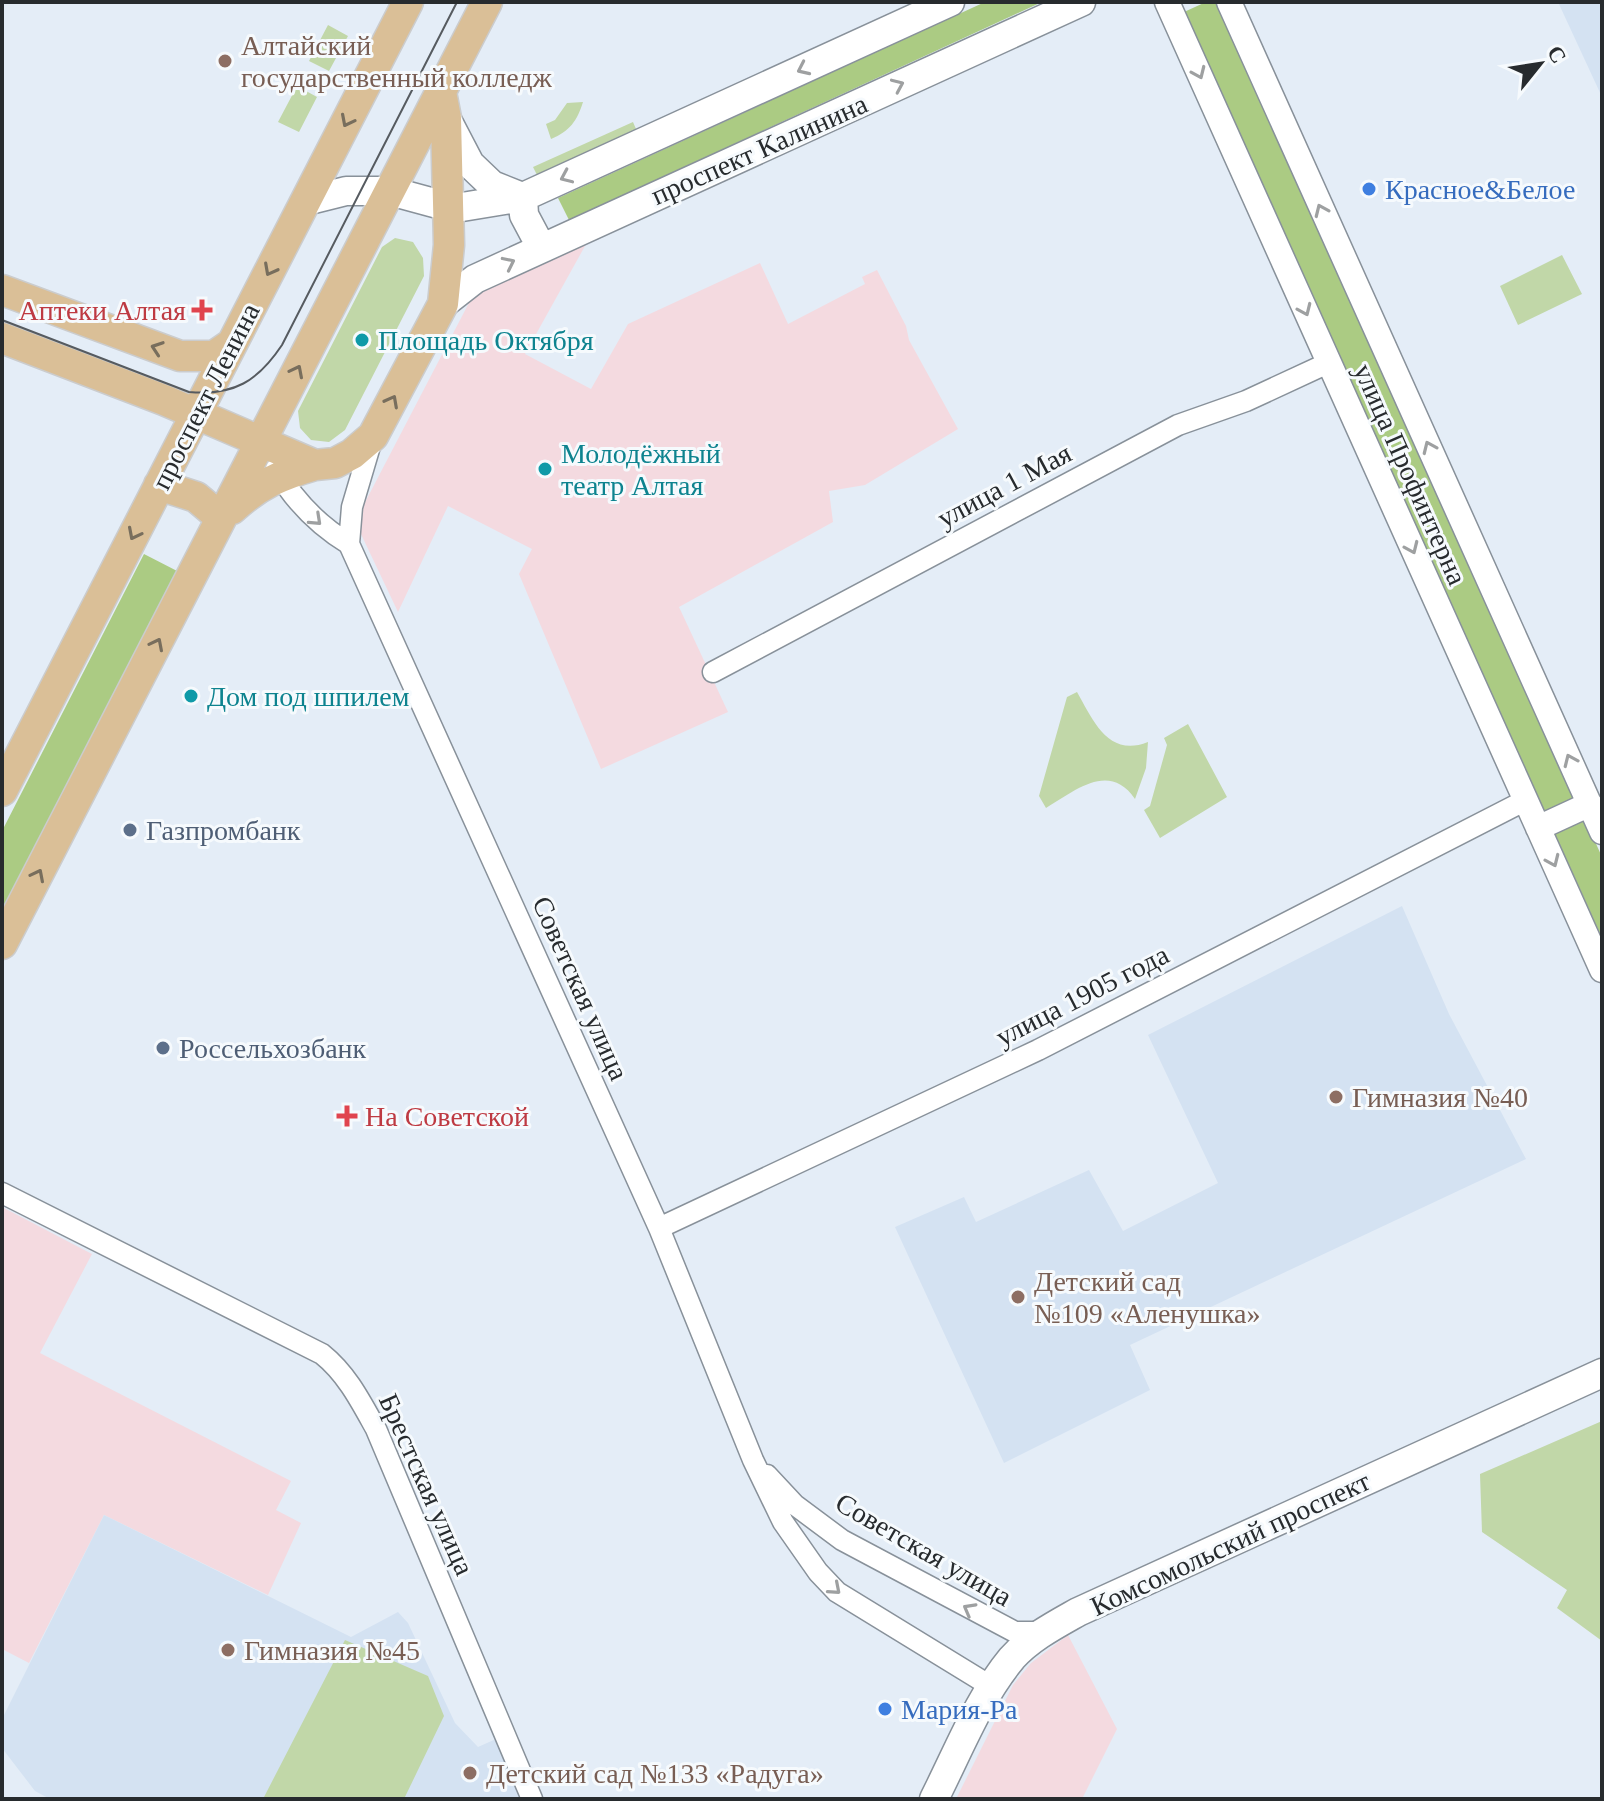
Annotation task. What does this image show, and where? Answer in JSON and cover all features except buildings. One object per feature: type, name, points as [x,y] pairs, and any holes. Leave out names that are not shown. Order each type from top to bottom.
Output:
[{"type":"main road","name":"проспект Ленина","points":[[2,791],[408,2]]},
{"type":"main road","points":[[2,944],[390,191],[444,105],[487,2]]},
{"type":"main road","name":"проспект Калинина","points":[[306,201],[346,191],[390,191],[449,207],[523,197],[950,2]]},
{"type":"main road","name":"проспект Калинина","points":[[443,304],[475,279],[541,247],[1081,2]]},
{"type":"main road","points":[[444,105],[470,164],[492,185],[523,197],[524,215],[541,247]]},
{"type":"main road","points":[[221,518],[253,490],[280,476],[315,465],[335,463],[352,454],[373,436],[443,304],[449,245],[444,105]]},
{"type":"main road","points":[[2,290],[180,356],[214,356],[230,345]]},
{"type":"main road","points":[[2,338],[315,465]]},
{"type":"main road","points":[[159,485],[196,497],[221,518]]},
{"type":"main road","name":"Комсомольский проспект","points":[[934,1799],[992,1687],[1014,1656],[1042,1632],[1091,1606],[1602,1373]]},
{"type":"street","name":"улица Профинтерна","points":[[1167,2],[1602,970]]},
{"type":"street","name":"улица Профинтерна","points":[[1229,2],[1602,832]]},
{"type":"street","name":"улица 1 Мая","points":[[713,672],[1178,425],[1246,401],[1328,363]]},
{"type":"street","points":[[261,441],[302,507],[328,531],[349,544],[352,507],[373,436]]},
{"type":"street","name":"Советская улица","points":[[349,544],[659,1228],[753,1460],[783,1522],[818,1572],[837,1592],[992,1687]]},
{"type":"street","name":"улица 1905 года","points":[[659,1228],[1038,1050],[1526,800]]},
{"type":"street","points":[[1538,828],[1590,804]]},
{"type":"street","name":"Брестская улица","points":[[2,1193],[322,1354],[339,1370],[382,1442],[532,1799]]},
{"type":"street","name":"Советская улица","points":[[753,1460],[795,1505],[842,1540],[1005,1628],[1015,1632],[1042,1632]]},
{"type":"shaded area","points":[[1558,2],[1602,2],[1602,97]]},
{"type":"shaded area","points":[[590,237],[525,354],[591,389],[628,324],[760,263],[788,324],[865,284],[862,277],[877,270],[906,326],[909,340],[958,429],[865,485],[829,491],[833,522],[679,607],[728,712],[601,769],[519,574],[532,549],[448,506],[398,612],[360,532],[360,512],[472,297],[490,282]]},
{"type":"shaded area","name":"Гимназия №40","points":[[1402,906],[1449,1014],[1526,1159],[1130,1345],[1150,1390],[1004,1463],[895,1227],[964,1197],[976,1222],[1089,1170],[1123,1231],[1218,1183],[1148,1035]]},
{"type":"shaded area","points":[[2,1207],[92,1254],[40,1353],[291,1481],[276,1510],[301,1523],[268,1595],[104,1515],[29,1663],[2,1649]]},
{"type":"shaded area","name":"Гимназия №45","points":[[104,1515],[351,1637],[398,1612],[408,1623],[455,1723],[478,1747],[496,1739],[525,1799],[50,1799],[35,1791],[2,1748],[2,1719]]},
{"type":"shaded area","points":[[1068,1635],[1117,1729],[1082,1799],[956,1799],[1013,1685],[1031,1663]]},
{"type":"green space","points":[[985,2],[1042,2],[569,220],[558,198]]},
{"type":"green space","points":[[1206,2],[1216,2],[1602,857],[1602,938],[1184,12]]},
{"type":"green space","points":[[328,25],[348,36],[329,71],[309,61]]},
{"type":"green space","points":[[297,86],[317,97],[299,132],[278,122]]},
{"type":"green space","points":[[583,102],[572,125],[551,139],[546,124],[555,120],[567,103]]},
{"type":"green space","points":[[633,122],[636,129],[537,175],[533,167]]},
{"type":"green space","points":[[395,238],[413,242],[423,258],[424,276],[345,430],[329,442],[311,440],[300,428],[298,411],[382,247]]},
{"type":"green space","points":[[1562,255],[1582,294],[1518,325],[1500,286]]},
{"type":"green space","points":[[144,554],[181,573],[2,923],[2,831]]},
{"type":"green space","points":[[1077,692],[1096,724],[1112,741],[1134,746],[1148,742],[1146,768],[1135,799],[1125,788],[1103,781],[1080,788],[1046,808],[1039,796],[1067,697]]},
{"type":"green space","points":[[1188,724],[1227,797],[1160,838],[1144,810],[1150,806],[1167,745],[1164,738]]},
{"type":"green space","points":[[1602,1421],[1602,1641],[1557,1608],[1567,1590],[1482,1532],[1480,1474]]},
{"type":"green space","points":[[345,1640],[428,1676],[444,1716],[404,1799],[263,1799]]},
{"type":"tram line","points":[[2,320],[189,392],[219,391],[243,384],[254,377],[282,345],[457,2]]},
{"type":"place","name":"Алтайский государственный колледж","points":[[225,61]]},
{"type":"place","name":"Красное&Белое","points":[[1369,189]]},
{"type":"place","name":"Аптеки Алтая","points":[[202,310]]},
{"type":"place","name":"Площадь Октября","points":[[362,340]]},
{"type":"place","name":"Молодёжный театр Алтая","points":[[545,469]]},
{"type":"place","name":"Дом под шпилем","points":[[191,696]]},
{"type":"place","name":"Газпромбанк","points":[[130,830]]},
{"type":"place","name":"Россельхозбанк","points":[[163,1048]]},
{"type":"place","name":"Гимназия №40","points":[[1336,1097]]},
{"type":"place","name":"На Советской","points":[[347,1116]]},
{"type":"place","name":"Детский сад №109 «Аленушка»","points":[[1018,1297]]},
{"type":"place","name":"Гимназия №45","points":[[228,1650]]},
{"type":"place","name":"Мария-Ра","points":[[885,1709]]},
{"type":"place","name":"Детский сад №133 «Радуга»","points":[[470,1773]]}]
